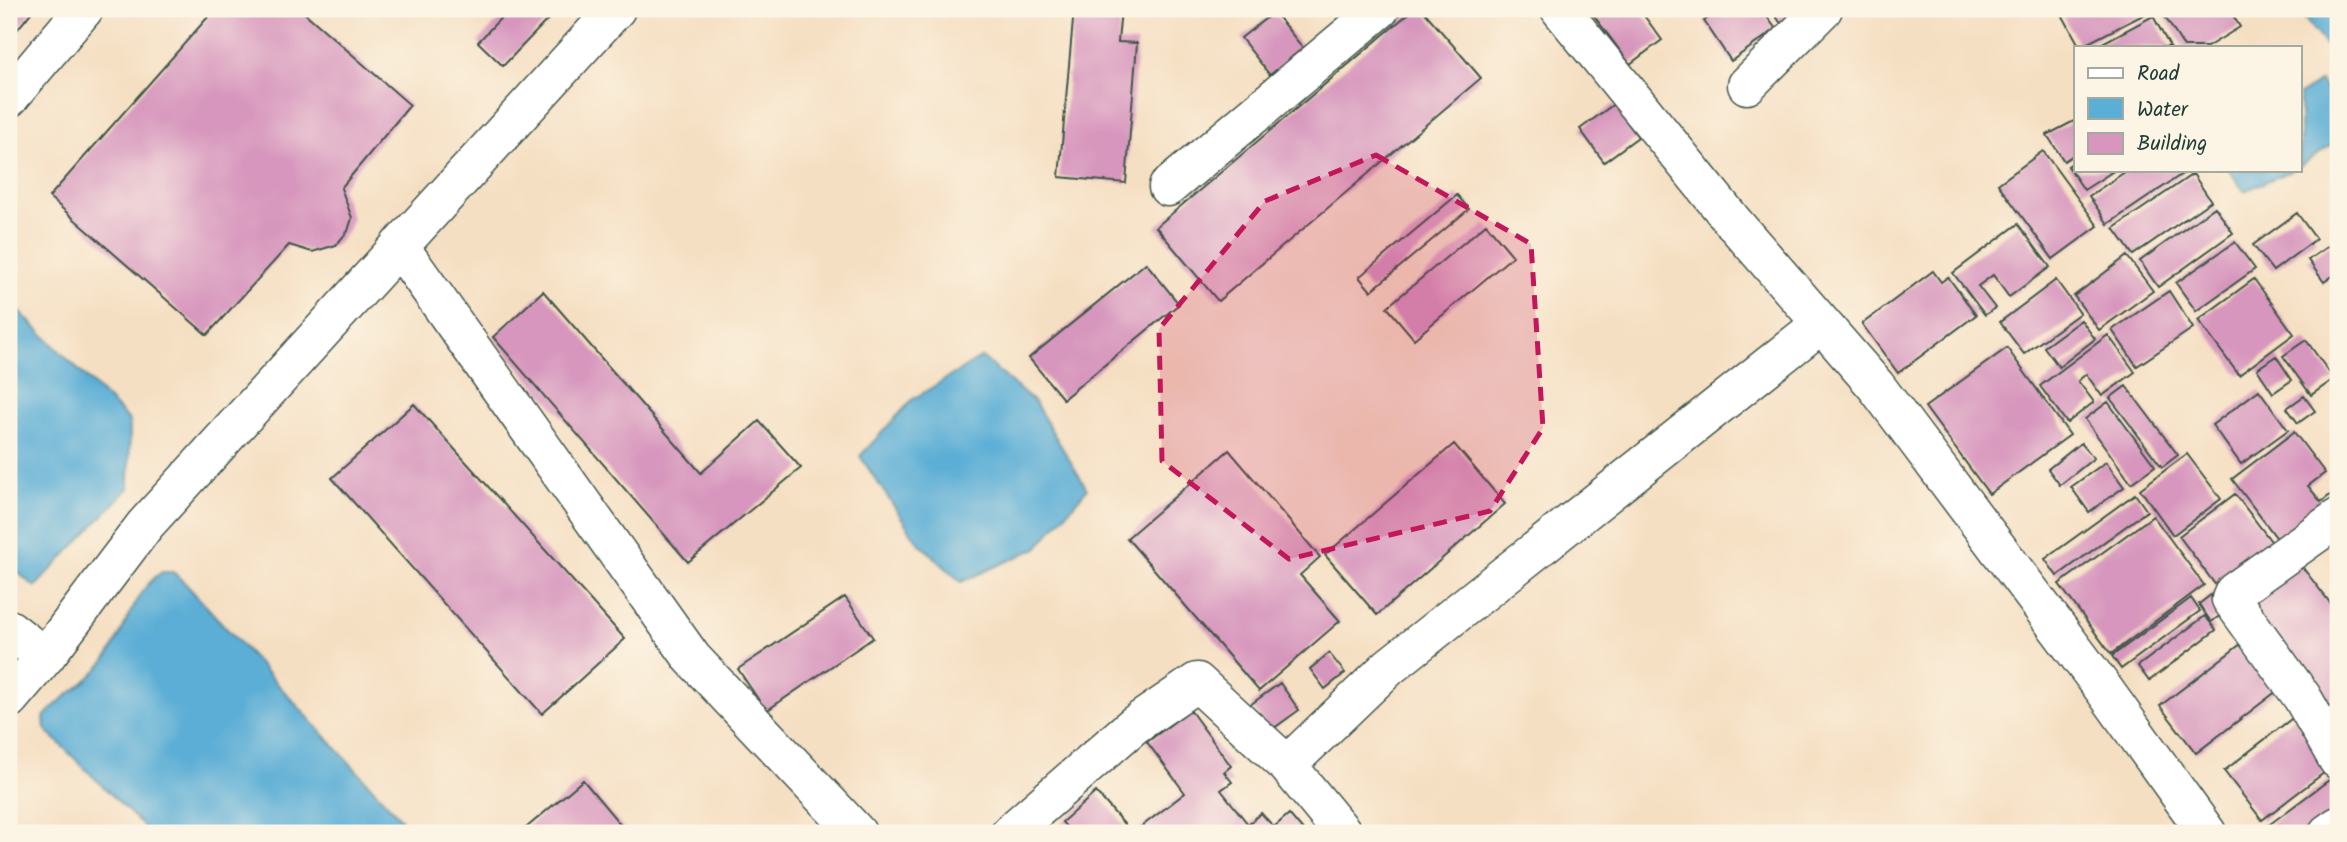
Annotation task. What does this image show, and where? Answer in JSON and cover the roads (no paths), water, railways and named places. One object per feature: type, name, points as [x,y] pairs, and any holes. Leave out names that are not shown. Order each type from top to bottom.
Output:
[{"type":"street","points":[[9,98],[84,9]]},
{"type":"street","points":[[9,699],[45,657],[145,524],[616,9]]},
{"type":"street","points":[[1168,187],[1380,9]]},
{"type":"street","points":[[1560,9],[1726,213],[1892,408],[2105,691],[2207,833]]},
{"type":"street","points":[[1747,85],[1823,9]]},
{"type":"street","points":[[399,246],[692,658],[857,833]]},
{"type":"street","points":[[1287,765],[1389,667],[1821,324]]},
{"type":"street","points":[[2338,518],[2234,592],[2231,599],[2302,697],[2338,760]]},
{"type":"street","points":[[9,629],[45,657]]},
{"type":"street","points":[[1010,833],[1134,725],[1197,682],[1287,765],[1343,833]]},
{"type":"street","points":[[2328,833],[2338,825]]},
{"type":"water","points":[[2303,9],[2338,9],[2338,61],[2301,14]]},
{"type":"water","points":[[2320,81],[2338,110],[2338,140],[2302,165],[2302,94]]},
{"type":"water","points":[[2230,172],[2288,172],[2244,191]]},
{"type":"water","points":[[9,301],[130,421],[129,488],[35,587],[9,565]]},
{"type":"water","points":[[982,357],[1035,403],[1087,489],[1037,548],[961,582],[918,542],[860,456],[913,399]]},
{"type":"water","points":[[162,572],[173,572],[184,582],[414,833],[150,833],[45,729],[44,717],[98,670],[112,651],[143,591]]}]
